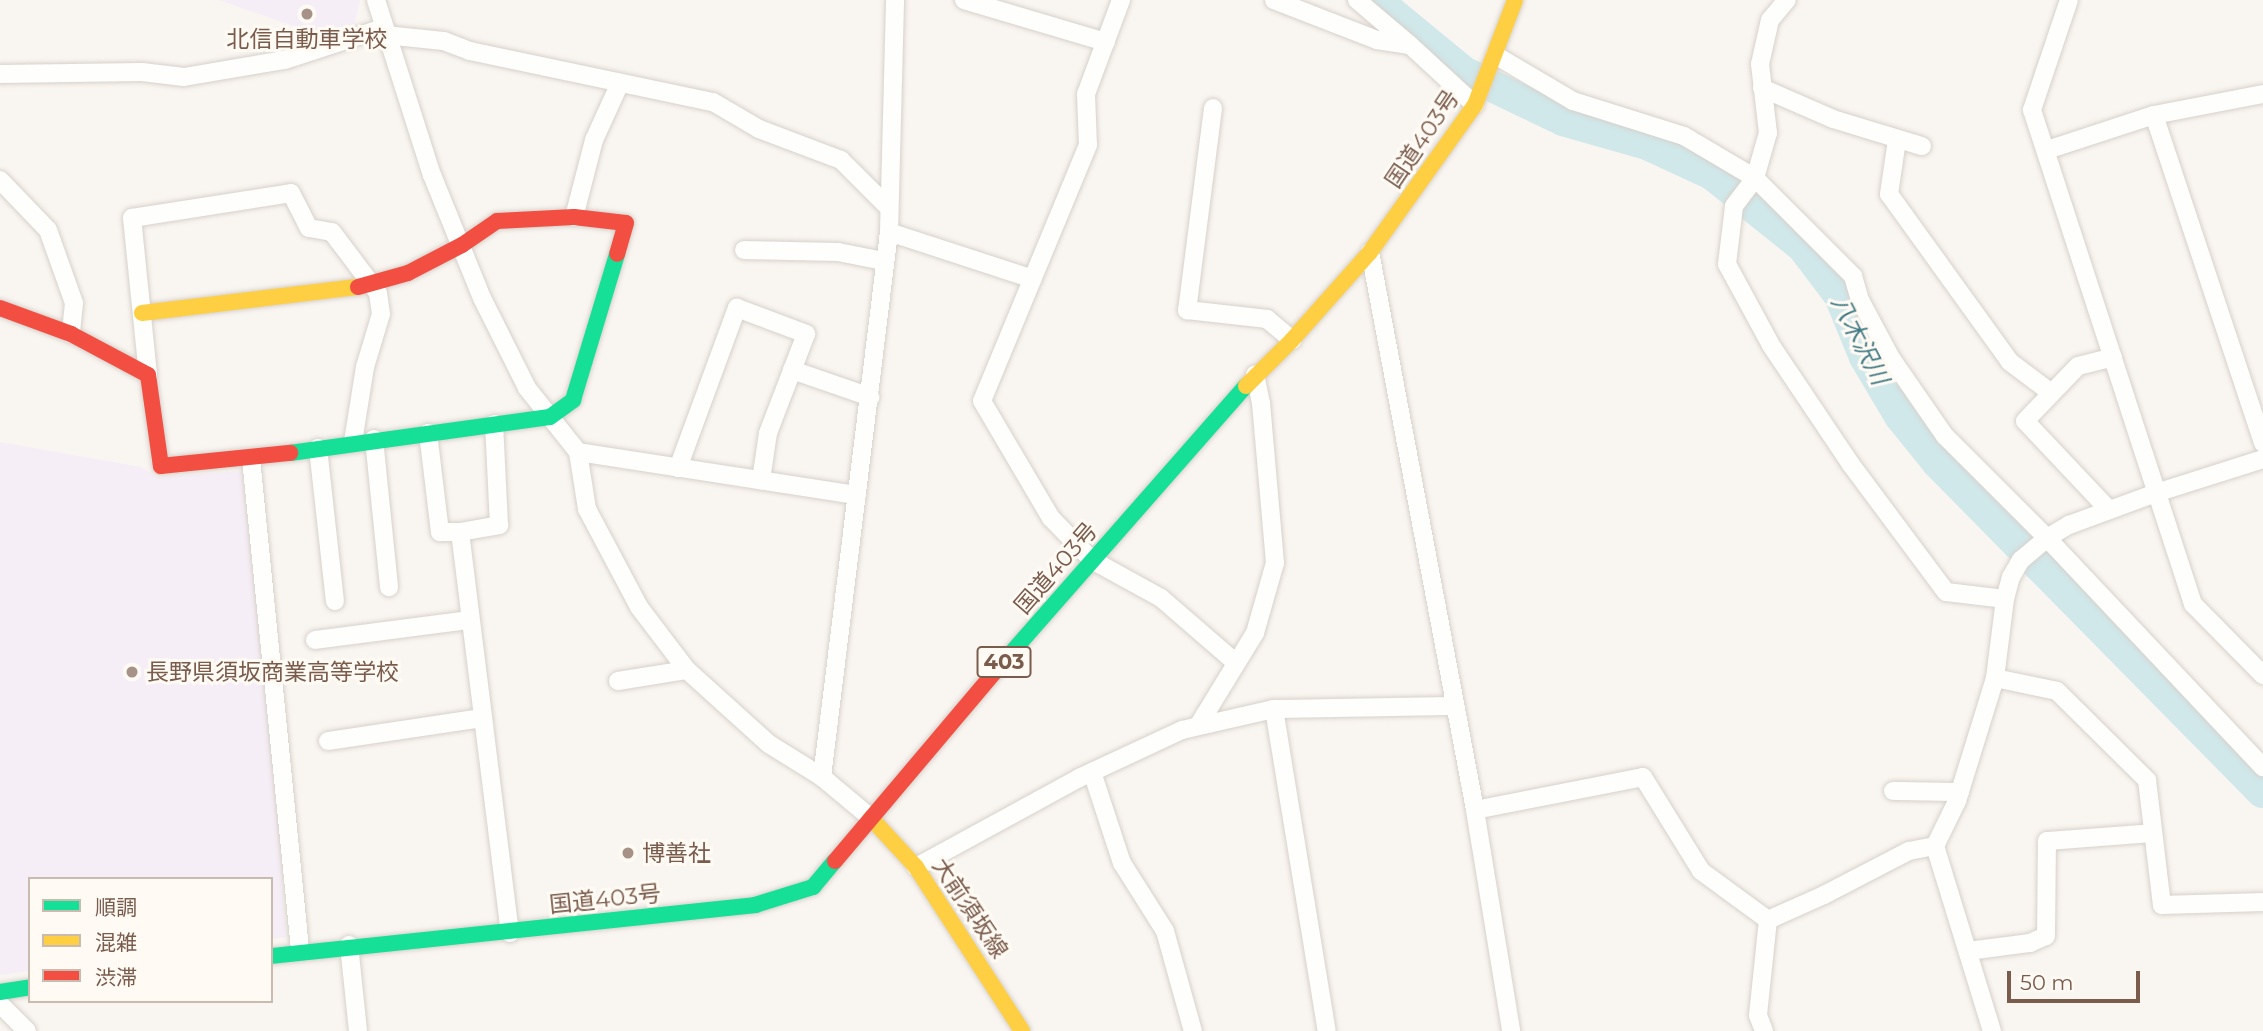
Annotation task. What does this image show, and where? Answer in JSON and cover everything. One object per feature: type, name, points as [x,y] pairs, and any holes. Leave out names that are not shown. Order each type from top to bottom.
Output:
[{"type":"main road","name":"国道403号","points":[[273,956],[349,945],[510,933],[755,905],[813,887],[1255,375],[1292,340],[1370,252],[1475,105],[1515,0]]},
{"type":"main road","points":[[0,308],[71,334],[148,375],[161,466],[251,458],[374,439],[550,417],[573,400],[626,223],[574,217],[497,221],[462,245],[408,273],[371,285],[142,313]]},
{"type":"main road","name":"大前須坂線","points":[[871,818],[916,867],[1022,1031]]},
{"type":"main road","points":[[0,992],[28,987]]},
{"type":"street","points":[[376,0],[432,175],[482,298],[527,388],[578,452],[587,509],[639,607],[688,670],[769,744],[822,777],[871,818]]},
{"type":"street","points":[[822,777],[889,232],[895,0]]},
{"type":"street","points":[[964,0],[1105,42]]},
{"type":"street","points":[[1121,0],[1086,94],[1088,145],[982,401],[1051,518],[1093,560],[1161,598],[1236,663]]},
{"type":"street","points":[[1274,0],[1377,40],[1410,45]]},
{"type":"street","points":[[1357,0],[1475,105]]},
{"type":"street","points":[[1787,0],[1770,20],[1760,64],[1768,133],[1755,178],[1734,206],[1727,264],[1772,347],[1850,463],[1946,592],[2005,599]]},
{"type":"street","points":[[2069,0],[2032,110],[2193,604],[2263,675]]},
{"type":"street","points":[[0,74],[142,72],[184,77],[285,60],[384,31],[444,41],[470,51],[713,102],[759,129],[841,160],[889,208]]},
{"type":"street","points":[[1495,55],[1573,101],[1684,136],[1755,178],[1853,276],[1860,300],[1891,358],[1945,436],[2263,767]]},
{"type":"street","points":[[574,217],[594,140],[620,83]]},
{"type":"street","points":[[1762,88],[1833,119],[1922,146]]},
{"type":"street","points":[[2047,150],[2154,115],[2263,94]]},
{"type":"street","points":[[1213,107],[1186,310],[1267,319],[1292,340]]},
{"type":"street","points":[[2154,115],[2263,443]]},
{"type":"street","points":[[1897,140],[1889,194],[2010,362],[2050,392]]},
{"type":"street","points":[[0,180],[48,230],[74,303],[71,334]]},
{"type":"street","points":[[148,375],[132,218],[291,193],[309,228],[332,232],[377,293],[381,314],[365,367],[353,442]]},
{"type":"street","points":[[889,232],[1033,279]]},
{"type":"street","points":[[744,250],[838,252],[884,261]]},
{"type":"street","points":[[1370,252],[1475,810],[1511,1031]]},
{"type":"street","points":[[678,468],[737,308],[806,334],[768,433],[761,481]]},
{"type":"street","points":[[2109,510],[2025,421],[2050,392],[2078,366],[2113,357]]},
{"type":"street","points":[[792,370],[870,397]]},
{"type":"street","points":[[1198,726],[1255,633],[1275,564],[1261,403],[1255,375]]},
{"type":"street","points":[[428,433],[440,532],[460,532],[499,526],[494,424]]},
{"type":"street","points":[[374,439],[389,587]]},
{"type":"street","points":[[318,447],[335,601]]},
{"type":"street","points":[[578,452],[857,495]]},
{"type":"street","points":[[251,458],[300,951]]},
{"type":"street","points":[[1993,1031],[1935,846],[1960,792],[1995,678],[2005,599],[2011,577],[2021,561],[2044,541],[2069,526],[2156,493],[2263,459]]},
{"type":"street","points":[[460,532],[481,718],[510,933]]},
{"type":"street","points":[[315,640],[470,620]]},
{"type":"street","points":[[618,681],[688,670]]},
{"type":"street","points":[[1995,678],[2057,691],[2147,780],[2162,905],[2263,902]]},
{"type":"street","points":[[916,867],[1092,772],[1198,726],[1274,709],[1454,706]]},
{"type":"street","points":[[1274,709],[1327,1031]]},
{"type":"street","points":[[328,741],[481,718]]},
{"type":"street","points":[[1092,772],[1122,863],[1165,930],[1193,1031]]},
{"type":"street","points":[[1475,810],[1643,777],[1701,870],[1768,920]]},
{"type":"street","points":[[1893,790],[1960,792]]},
{"type":"street","points":[[1968,951],[2030,943],[2046,936],[2047,841],[2153,834]]},
{"type":"street","points":[[1768,920],[1824,895],[1909,851],[1935,846]]},
{"type":"street","points":[[1764,1031],[1758,1015],[1768,920]]},
{"type":"street","points":[[349,945],[358,1031]]},
{"type":"street","points":[[0,1004],[27,1031]]},
{"type":"shaded area","name":"北信自動車学校","points":[[219,0],[360,0],[354,27],[328,38]]},
{"type":"shaded area","name":"長野県須坂商業高等学校","points":[[0,442],[141,467],[157,477],[242,471],[285,867],[282,884],[287,937],[273,939],[273,877],[28,877],[28,971],[0,975]]},
{"type":"waterway","name":"八木沢川","points":[[1376,0],[1465,73],[1563,120],[1647,144],[1712,174],[1803,247],[1840,296],[1865,357],[1900,416],[1938,463],[2263,792]]},
{"type":"traffic: fast","points":[[290,453],[550,417],[573,400],[617,254]]},
{"type":"traffic: fast","points":[[998,668],[1246,386]]},
{"type":"traffic: fast","points":[[273,956],[755,905],[813,887],[835,861]]},
{"type":"traffic: fast","points":[[0,992],[28,987]]},
{"type":"traffic: slow","points":[[1246,386],[1292,340],[1370,252],[1475,105],[1515,0]]},
{"type":"traffic: slow","points":[[142,313],[358,287]]},
{"type":"traffic: slow","points":[[871,818],[916,867],[1022,1031]]},
{"type":"traffic: jam","points":[[358,287],[408,273],[462,245],[497,221],[574,217],[626,223],[617,254]]},
{"type":"traffic: jam","points":[[0,308],[71,334],[148,375],[161,466],[290,453]]},
{"type":"traffic: jam","points":[[835,861],[998,668]]},
{"type":"place","name":"北信自動車学校","points":[[307,14]]},
{"type":"place","name":"長野県須坂商業高等学校","points":[[132,672]]},
{"type":"place","name":"博善社","points":[[628,853]]}]
